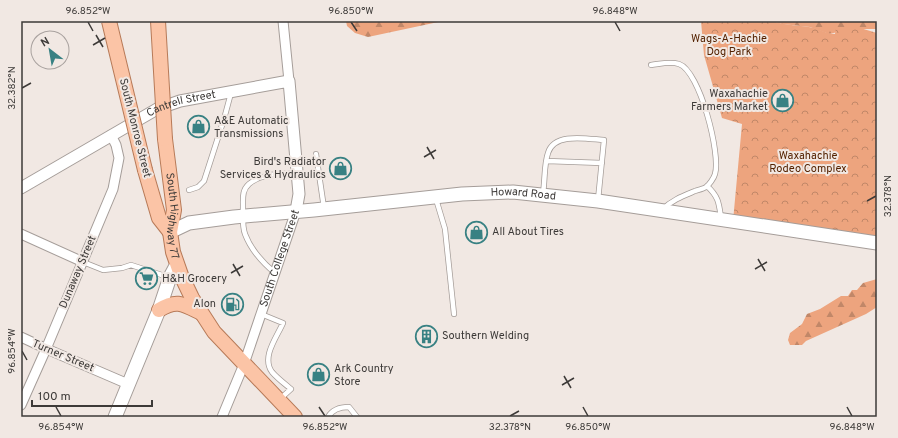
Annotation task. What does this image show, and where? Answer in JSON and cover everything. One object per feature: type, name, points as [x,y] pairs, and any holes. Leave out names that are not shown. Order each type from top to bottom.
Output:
[{"type":"main road","name":"South Monroe Street","points":[[109,21],[145,170],[159,218],[170,232]]},
{"type":"main road","name":"South Highway 77","points":[[158,21],[166,139],[174,210],[170,232],[173,252],[177,264],[192,298],[214,332],[295,417]]},
{"type":"main road","name":"Howard Road","points":[[170,232],[188,223],[243,216],[462,194],[513,192],[598,201],[877,243]]},
{"type":"main road","points":[[115,417],[159,310],[170,277],[177,264]]},
{"type":"main road","points":[[159,310],[168,304],[179,303],[201,313]]},
{"type":"street","name":"South College Street","points":[[222,417],[244,364],[296,211],[299,194],[283,21]]},
{"type":"street","name":"Cantrell Street","points":[[21,188],[158,109],[180,101],[289,81]]},
{"type":"street","name":"Dunaway Street","points":[[21,405],[113,189],[118,158],[116,145],[111,136]]},
{"type":"street","points":[[21,234],[83,262]]},
{"type":"street","name":"Turner Street","points":[[21,337],[128,384]]},
{"type":"lane","points":[[651,65],[668,63],[680,64],[688,71],[703,100],[715,151],[715,174],[707,186],[677,198],[661,211]]},
{"type":"lane","points":[[189,190],[198,187],[204,181],[224,119],[231,91]]},
{"type":"lane","points":[[543,195],[548,153],[551,146],[556,142],[576,138],[604,140],[598,201]]},
{"type":"lane","points":[[316,154],[324,209]]},
{"type":"lane","points":[[547,161],[602,163]]},
{"type":"lane","points":[[275,274],[265,265],[244,233],[244,192],[249,184],[264,176],[297,173]]},
{"type":"lane","points":[[707,186],[718,199],[721,219]]},
{"type":"lane","points":[[436,197],[445,229],[454,314]]},
{"type":"lane","points":[[83,262],[103,270],[122,268],[131,265],[170,277]]},
{"type":"lane","points":[[261,314],[284,323],[268,358],[269,367],[273,373],[291,389],[279,400]]},
{"type":"lane","points":[[328,417],[340,407],[348,407],[357,417]]},
{"type":"green space","points":[[346,21],[443,21],[368,37],[355,33],[347,26]]},
{"type":"green space","name":"Waxahachie Rodeo Complex","points":[[701,21],[772,21],[782,24],[814,28],[832,34],[835,34],[836,27],[860,28],[877,33],[877,243],[733,221],[742,124],[722,118],[704,55]]},
{"type":"green space","points":[[772,21],[877,21],[877,29],[851,29],[829,34],[810,27],[782,24]]},
{"type":"green space","points":[[877,279],[877,307],[866,314],[806,341],[802,345],[790,345],[788,340],[790,333],[802,324],[807,314],[820,309],[841,296],[848,296],[852,290],[857,290],[863,283]]},
{"type":"place","name":"Waxahachie Farmers Market","points":[[783,100]]},
{"type":"place","name":"A&E Automatic Transmissions","points":[[199,127]]},
{"type":"place","name":"Bird's Radiator Services & Hydraulics","points":[[341,168]]},
{"type":"place","name":"All About Tires","points":[[476,232]]},
{"type":"place","name":"H&H Grocery","points":[[147,279]]},
{"type":"place","name":"Alon","points":[[232,304]]},
{"type":"place","name":"Southern Welding","points":[[427,336]]},
{"type":"place","name":"Ark Country Store","points":[[319,375]]},
{"type":"park label","name":"Wags-A-Hachie Dog Park","points":[[729,45]]}]
